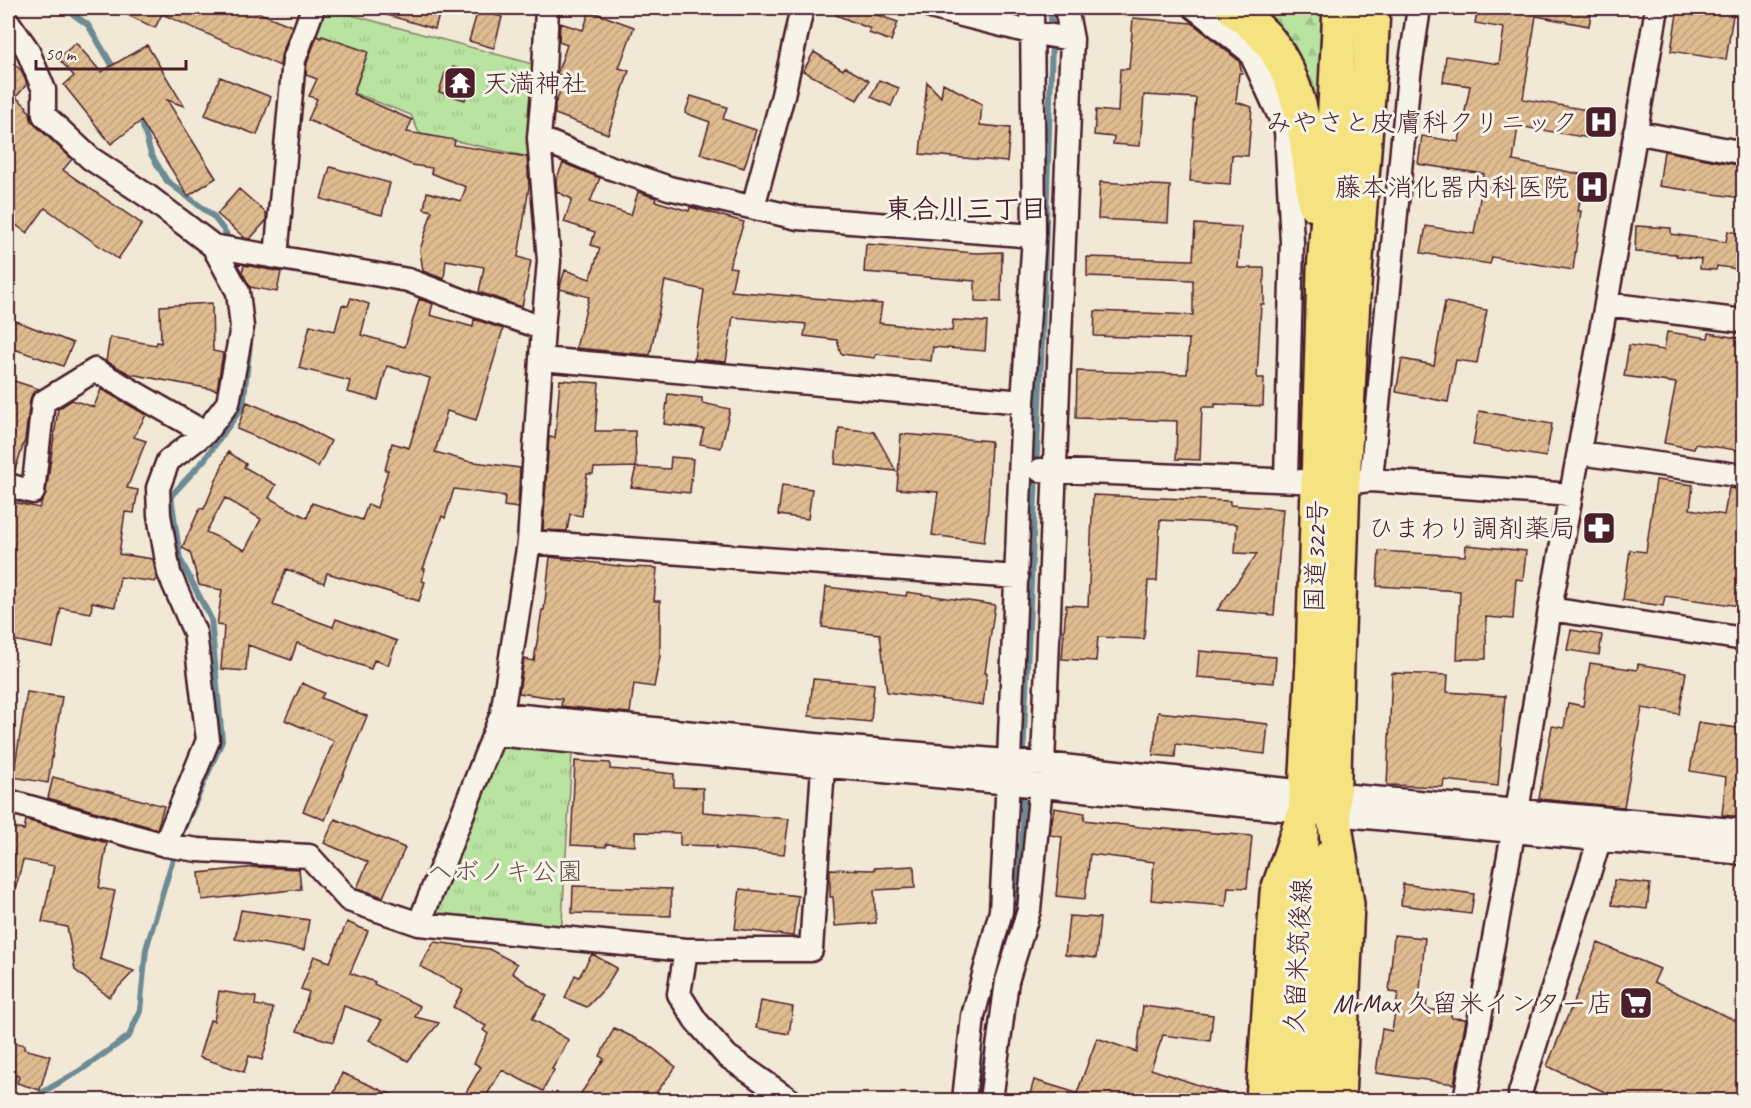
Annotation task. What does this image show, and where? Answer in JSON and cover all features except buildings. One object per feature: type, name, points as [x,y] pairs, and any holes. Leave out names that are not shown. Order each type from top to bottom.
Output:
[{"type":"highway","points":[[1233,8],[1269,41],[1289,74],[1303,111],[1324,271]]},
{"type":"highway","name":"国道322号","points":[[1340,8],[1324,271],[1345,481]]},
{"type":"highway","name":"国道322号","points":[[1338,1101],[1347,904],[1319,802],[1345,481],[1353,299],[1370,70],[1372,8]]},
{"type":"highway","points":[[1370,70],[1389,8]]},
{"type":"highway","name":"国道322号","points":[[1263,1101],[1277,893],[1319,802]]},
{"type":"main road","name":"久留米筑後線","points":[[1290,1101],[1300,928],[1319,802]]},
{"type":"main road","name":"久留米筑後線","points":[[1316,1101],[1319,802]]},
{"type":"street","points":[[276,257],[294,60],[313,8]]},
{"type":"street","points":[[419,924],[498,724],[529,542],[549,261],[539,138],[547,8]]},
{"type":"street","points":[[753,207],[783,95],[802,8]]},
{"type":"street","points":[[934,8],[1034,33],[1072,39]]},
{"type":"street","points":[[964,1101],[973,1016],[1001,911],[1010,772],[1023,402],[1034,236],[1032,8]]},
{"type":"street","points":[[991,1101],[1007,981],[1029,910],[1039,775],[1072,39],[1066,8]]},
{"type":"street","points":[[1195,8],[1250,52],[1286,130],[1293,242],[1286,480]]},
{"type":"street","points":[[1345,481],[1419,8]]},
{"type":"street","points":[[1465,1101],[1657,8]]},
{"type":"street","points":[[8,22],[27,49],[44,90],[45,115],[90,158],[148,197],[213,246],[238,292],[242,327],[228,403],[205,433],[168,461],[158,488],[159,515],[169,573],[195,633],[208,741],[165,845]]},
{"type":"street","points":[[1635,132],[1743,153]]},
{"type":"street","points":[[539,138],[600,165],[669,188],[798,218],[1034,236]]},
{"type":"street","points":[[213,246],[408,280],[543,328]]},
{"type":"street","points":[[1606,304],[1743,321]]},
{"type":"street","points":[[541,359],[1023,402]]},
{"type":"street","points":[[8,484],[33,492],[43,402],[95,370],[205,433]]},
{"type":"street","points":[[1579,453],[1743,476]]},
{"type":"street","points":[[1020,469],[1345,481],[1571,495]]},
{"type":"street","points":[[529,542],[1017,577]]},
{"type":"street","points":[[1550,609],[1743,639]]},
{"type":"street","points":[[498,724],[1515,820],[1743,831]]},
{"type":"street","points":[[8,801],[165,845],[198,850],[309,856],[349,900],[419,924],[686,950],[812,950],[824,756]]},
{"type":"street","points":[[1515,820],[1600,838],[1743,852]]},
{"type":"street","points":[[1520,1093],[1600,838]]},
{"type":"street","points":[[686,950],[679,994],[696,1021],[726,1056],[790,1101]]},
{"type":"green space","points":[[313,8],[326,8],[544,67],[534,158],[419,133],[411,115],[354,93],[367,56],[304,33]]},
{"type":"green space","points":[[1214,8],[1322,8],[1312,250],[1300,149],[1234,21]]},
{"type":"green space","name":"ヘボノキ公園","points":[[499,723],[573,736],[561,938],[419,924]]},
{"type":"waterway","points":[[65,8],[88,25],[115,70]]},
{"type":"waterway","points":[[1050,8],[1052,31]]},
{"type":"waterway","points":[[1023,757],[1042,339],[1052,41]]},
{"type":"waterway","points":[[140,116],[151,154],[167,181],[213,216],[226,233],[229,243]]},
{"type":"waterway","points":[[34,1100],[129,1036],[140,1011],[146,949],[178,842],[222,741],[211,619],[180,559],[171,496],[205,459],[243,406],[250,344]]},
{"type":"waterway","points":[[1015,921],[1023,825],[1023,788]]},
{"type":"waterway","points":[[979,1100],[988,1042]]},
{"type":"place","name":"天満神社","points":[[460,83]]},
{"type":"place","name":"みやさと皮膚科クリニック","points":[[1601,122]]},
{"type":"place","name":"藤本消化器内科医院","points":[[1592,187]]},
{"type":"place","name":"ひまわり調剤薬局","points":[[1599,528]]},
{"type":"place","name":"MrMax 久留米インター店","points":[[1636,1003]]},
{"type":"district","name":"東合川三丁目","points":[[966,209]]}]
